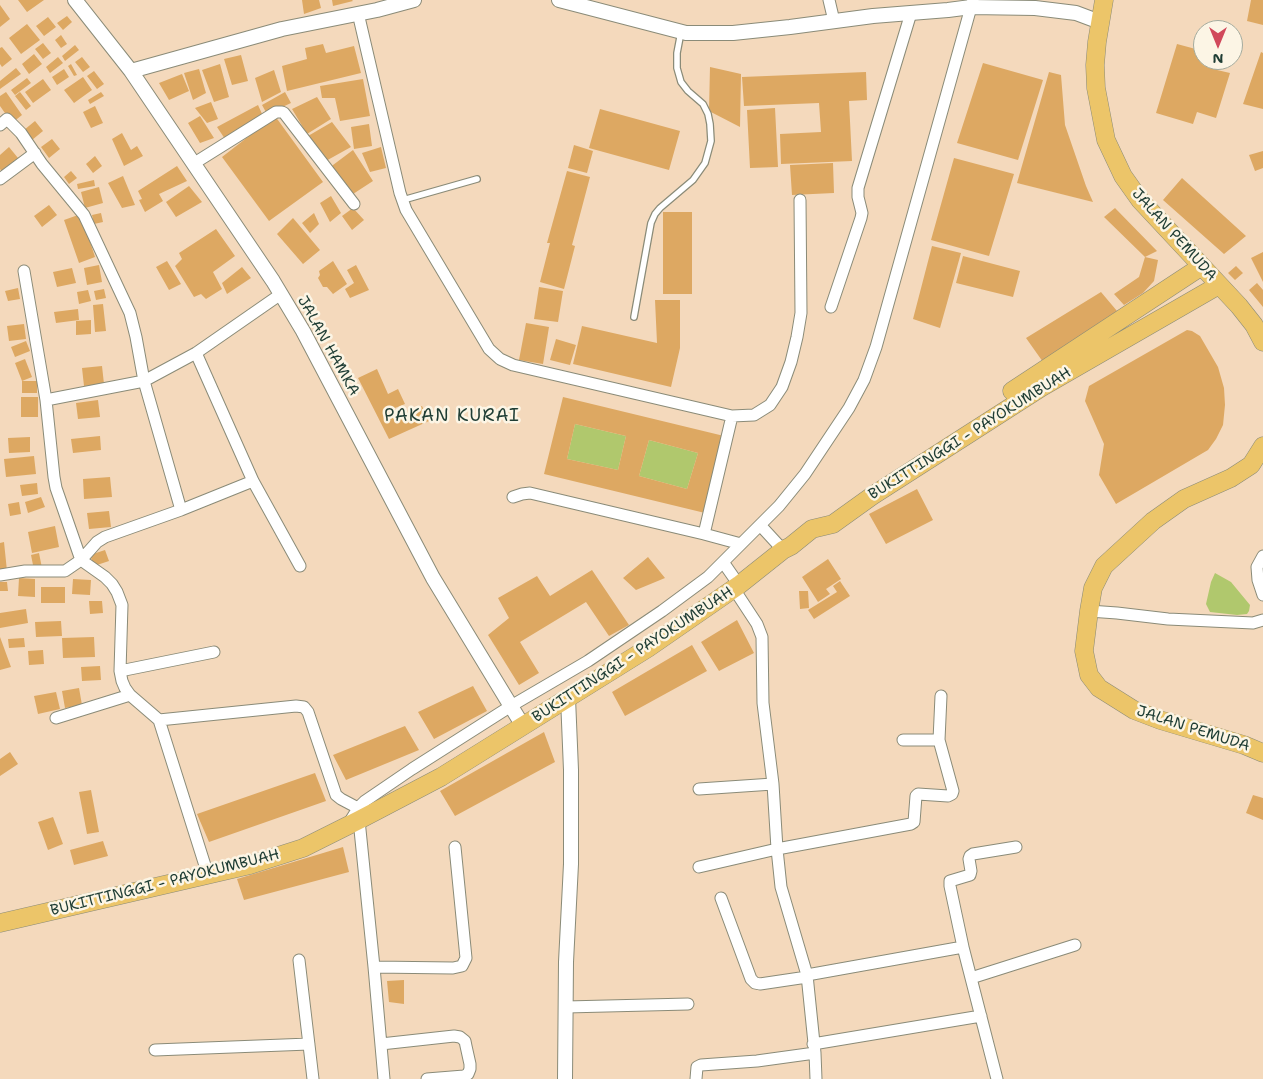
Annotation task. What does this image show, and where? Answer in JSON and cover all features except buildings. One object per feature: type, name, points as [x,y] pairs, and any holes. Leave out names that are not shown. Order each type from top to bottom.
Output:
[{"type":"main road","name":"JALAN PEMUDA","points":[[1104,0],[1096,58],[1096,88],[1106,140],[1123,176],[1140,200],[1239,306],[1254,325],[1263,342]]},
{"type":"main road","points":[[812,530],[828,513],[1202,266]]},
{"type":"main road","name":"BUKITTINGGI - PAYOKUMBUAH","points":[[0,923],[250,865],[303,848],[355,818],[441,778],[648,648],[736,587],[812,530],[833,524],[880,491],[1042,387],[1219,285]]},
{"type":"main road","name":"JALAN PEMUDA","points":[[1263,446],[1250,465],[1231,478],[1184,499],[1153,521],[1104,566],[1093,588],[1084,651],[1089,675],[1099,688],[1134,710],[1160,720],[1244,745],[1263,753]]},
{"type":"street","name":"JALAN HAMKA","points":[[75,0],[131,71],[281,294],[303,331],[433,578],[523,726]]},
{"type":"street","points":[[131,71],[282,29],[358,13],[376,5],[414,0]]},
{"type":"street","points":[[559,0],[686,33],[733,33],[948,10],[972,4],[1076,13],[1100,22]]},
{"type":"street","points":[[829,0],[834,21]]},
{"type":"street","points":[[355,818],[365,801],[511,706],[588,661],[662,612],[708,577],[779,506],[805,474],[864,380],[879,338],[972,4]]},
{"type":"street","points":[[358,13],[402,200],[406,210],[489,349],[500,359],[513,365],[732,416],[754,415],[770,405],[782,387],[797,337],[801,313],[800,200]]},
{"type":"street","points":[[831,307],[861,218],[858,188],[911,13]]},
{"type":"street","points":[[0,109],[4,122],[21,133],[42,164],[84,215],[130,313],[144,381],[181,510]]},
{"type":"street","points":[[193,164],[276,112],[282,112],[354,204]]},
{"type":"street","points":[[0,180],[35,153]]},
{"type":"street","points":[[24,271],[46,400],[56,488],[81,560],[105,577],[117,592],[122,605],[120,671],[122,681],[130,695],[159,720],[208,875]]},
{"type":"street","points":[[46,400],[144,381],[196,353],[281,294]]},
{"type":"street","points":[[196,353],[253,481],[300,566]]},
{"type":"street","points":[[704,534],[732,416]]},
{"type":"street","points":[[0,574],[25,571],[65,572],[81,560],[97,542],[105,537],[181,510],[253,481]]},
{"type":"street","points":[[513,497],[530,494],[741,544]]},
{"type":"street","points":[[760,525],[783,550]]},
{"type":"street","points":[[1263,556],[1257,567],[1258,580],[1263,595]]},
{"type":"street","points":[[723,562],[757,624],[762,637],[763,703],[773,784],[782,895],[807,976],[816,1079]]},
{"type":"street","points":[[1089,612],[1187,620],[1254,623],[1263,620]]},
{"type":"street","points":[[120,671],[214,652]]},
{"type":"street","points":[[56,718],[130,695]]},
{"type":"street","points":[[699,867],[777,849],[914,822],[916,796],[918,794],[948,796],[953,791],[939,740],[941,696]]},
{"type":"street","points":[[565,1079],[566,962],[571,864],[568,698]]},
{"type":"street","points":[[159,720],[296,706],[304,707],[308,712],[336,795],[355,818],[374,966],[384,1079]]},
{"type":"street","points":[[903,740],[939,740]]},
{"type":"street","points":[[699,789],[773,784]]},
{"type":"street","points":[[374,966],[453,968],[462,966],[466,958],[455,847]]},
{"type":"street","points":[[997,1079],[963,947],[950,882],[954,879],[970,875],[969,859],[973,854],[1016,847]]},
{"type":"street","points":[[721,898],[755,983],[760,984],[807,976],[963,947]]},
{"type":"street","points":[[971,978],[1074,945]]},
{"type":"street","points":[[299,960],[313,1079]]},
{"type":"street","points":[[566,1007],[688,1004]]},
{"type":"street","points":[[696,1079],[697,1067],[701,1065],[757,1062],[814,1048],[981,1016]]},
{"type":"street","points":[[381,1044],[454,1036],[460,1037],[466,1046],[470,1064],[468,1074],[464,1076],[427,1079]]},
{"type":"street","points":[[155,1050],[309,1044]]},
{"type":"lane","points":[[634,316],[651,223],[660,208],[693,180],[706,163],[711,141],[708,114],[702,104],[681,82],[677,68],[677,53],[681,32]]},
{"type":"lane","points":[[402,200],[477,179]]},
{"type":"green space","points":[[575,424],[626,436],[618,470],[567,459]]},
{"type":"green space","points":[[649,440],[698,453],[687,489],[639,476]]},
{"type":"green space","points":[[1215,573],[1231,582],[1250,605],[1247,614],[1237,615],[1210,612],[1206,604]]},
{"type":"district","name":"PAKAN KURAI","points":[[452,416]]}]
